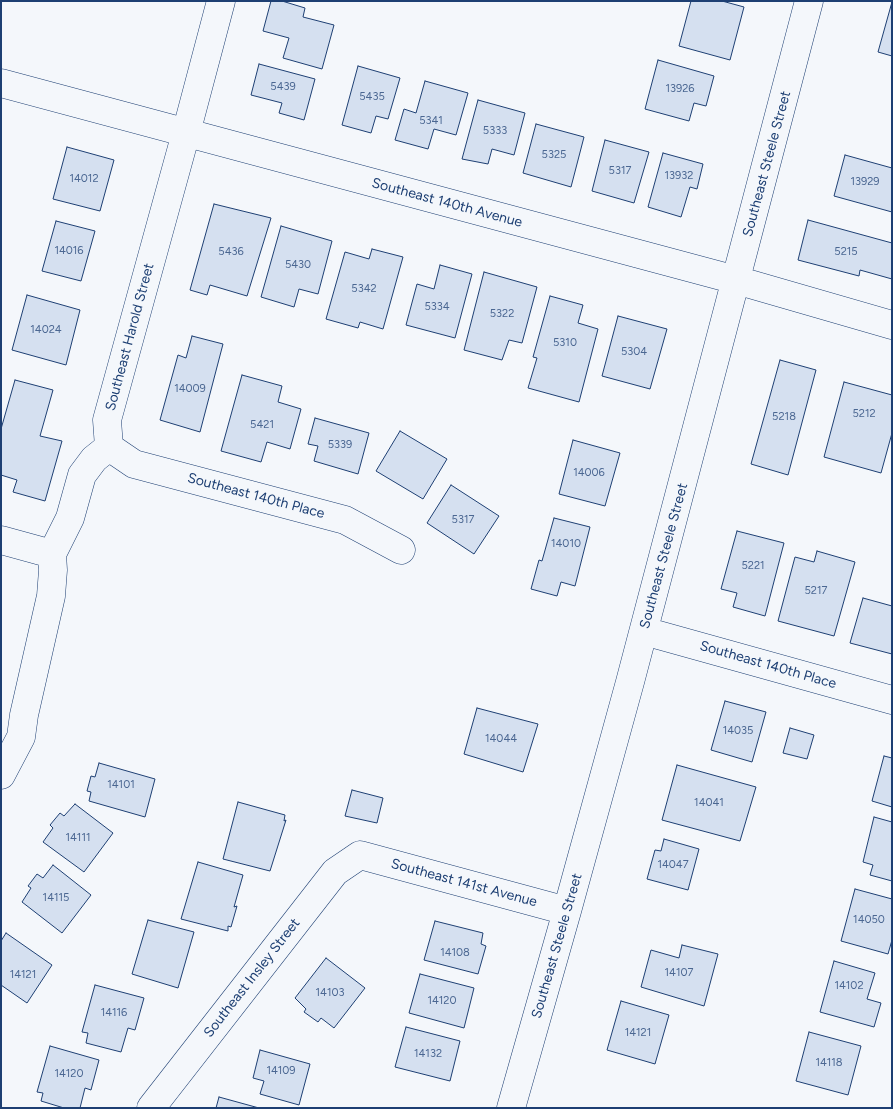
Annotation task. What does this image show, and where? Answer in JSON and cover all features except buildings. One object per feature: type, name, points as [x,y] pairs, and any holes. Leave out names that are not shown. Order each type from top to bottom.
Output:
[{"type":"street","name":"Southeast Harold Street","points":[[109,447],[108,420],[221,1]]},
{"type":"street","name":"Southeast Steele Street","points":[[511,1108],[644,631],[810,1]]},
{"type":"street","name":"Southeast 140th Avenue","points":[[1,82],[736,280],[892,325]]},
{"type":"street","name":"Southeast 140th Place","points":[[109,447],[134,464],[345,520],[401,550]]},
{"type":"street","points":[[1,775],[21,738],[24,715],[51,596],[52,554],[70,518],[82,475],[94,459],[109,447]]},
{"type":"street","points":[[1,540],[52,554]]},
{"type":"street","name":"Southeast 140th Place","points":[[644,631],[892,700]]},
{"type":"street","name":"Southeast 141st Avenue","points":[[360,855],[567,911]]},
{"type":"street","name":"Southeast Insley Street","points":[[151,1108],[335,872],[360,855]]}]
